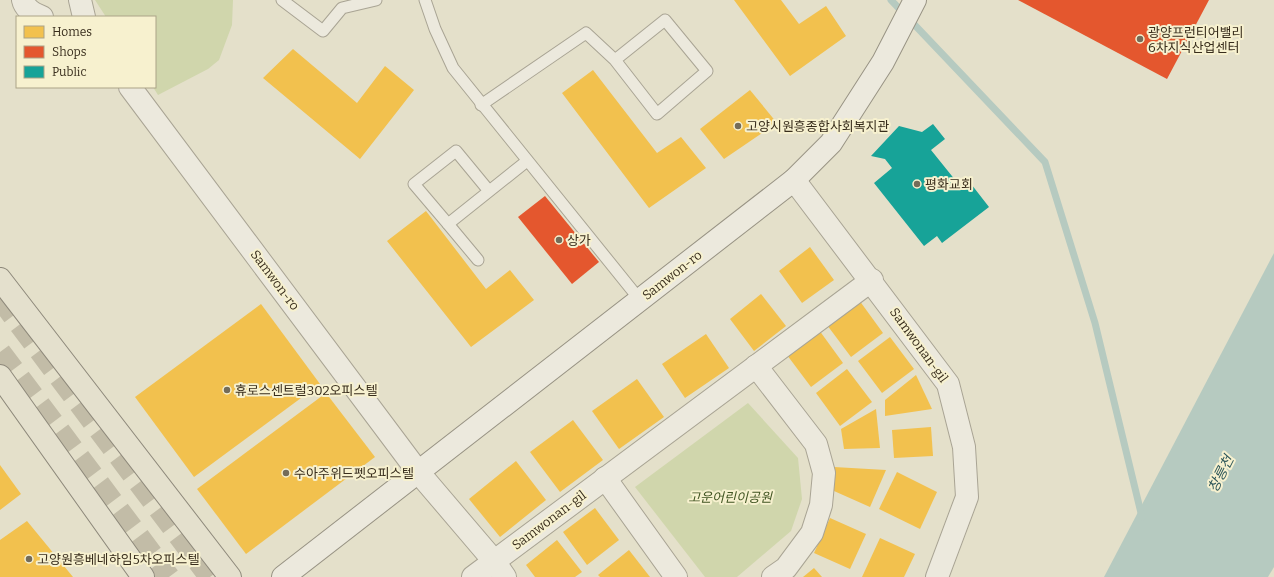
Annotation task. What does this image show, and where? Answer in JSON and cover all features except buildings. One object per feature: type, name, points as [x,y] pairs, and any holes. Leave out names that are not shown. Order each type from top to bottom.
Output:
[{"type":"main road","points":[[0,279],[230,577]]},
{"type":"main road","points":[[0,376],[143,577]]},
{"type":"street","points":[[23,0],[24,5],[40,16]]},
{"type":"street","points":[[80,0],[84,16]]},
{"type":"street","name":"Samwon-ro","points":[[283,577],[419,473],[794,180],[831,143],[892,46],[915,0]]},
{"type":"street","name":"Samwon-ro","points":[[131,88],[419,473]]},
{"type":"street","name":"Samwonan-gil","points":[[794,180],[872,280],[948,384],[964,447],[967,497],[937,577]]},
{"type":"street","name":"Samwonan-gil","points":[[473,577],[499,569],[605,478],[872,280]]},
{"type":"street","points":[[756,366],[816,444],[824,473],[821,505],[812,533],[786,568],[773,577]]},
{"type":"street","points":[[419,473],[499,569]]},
{"type":"street","points":[[605,478],[676,577]]},
{"type":"lane","points":[[282,0],[323,31],[342,8],[376,0]]},
{"type":"lane","points":[[425,0],[435,29],[453,68],[526,161],[640,300]]},
{"type":"lane","points":[[481,105],[586,33],[615,60],[657,114],[707,71],[665,20],[615,60]]},
{"type":"lane","points":[[478,260],[414,184],[456,151],[489,191]]},
{"type":"lane","points":[[448,224],[526,161]]},
{"type":"green space","points":[[95,0],[233,0],[232,25],[219,60],[208,69],[158,95],[154,88],[156,88],[156,16],[105,16]]},
{"type":"green space","name":"고운어린이공원","points":[[748,403],[798,458],[802,499],[791,531],[737,577],[705,577],[635,487]]},
{"type":"water","name":"창릉천","points":[[1274,253],[1274,567],[1268,577],[1104,577]]},
{"type":"waterway","points":[[891,0],[1045,162],[1095,323],[1142,517]]},
{"type":"tunnel","points":[[0,298],[210,577]]},
{"type":"tunnel","points":[[0,352],[169,577]]},
{"type":"place","name":"광양프런티어밸리 6차지식산업센터","points":[[1140,39]]},
{"type":"place","name":"고양시원흥종합사회복지관","points":[[738,126]]},
{"type":"place","name":"평화교회","points":[[917,184]]},
{"type":"place","name":"상가","points":[[559,240]]},
{"type":"place","name":"휴로스센트럴302오피스텔","points":[[227,390]]},
{"type":"place","name":"수아주위드펫오피스텔","points":[[286,473]]},
{"type":"place","name":"고양원흥베네하임5차오피스텔","points":[[29,559]]}]
